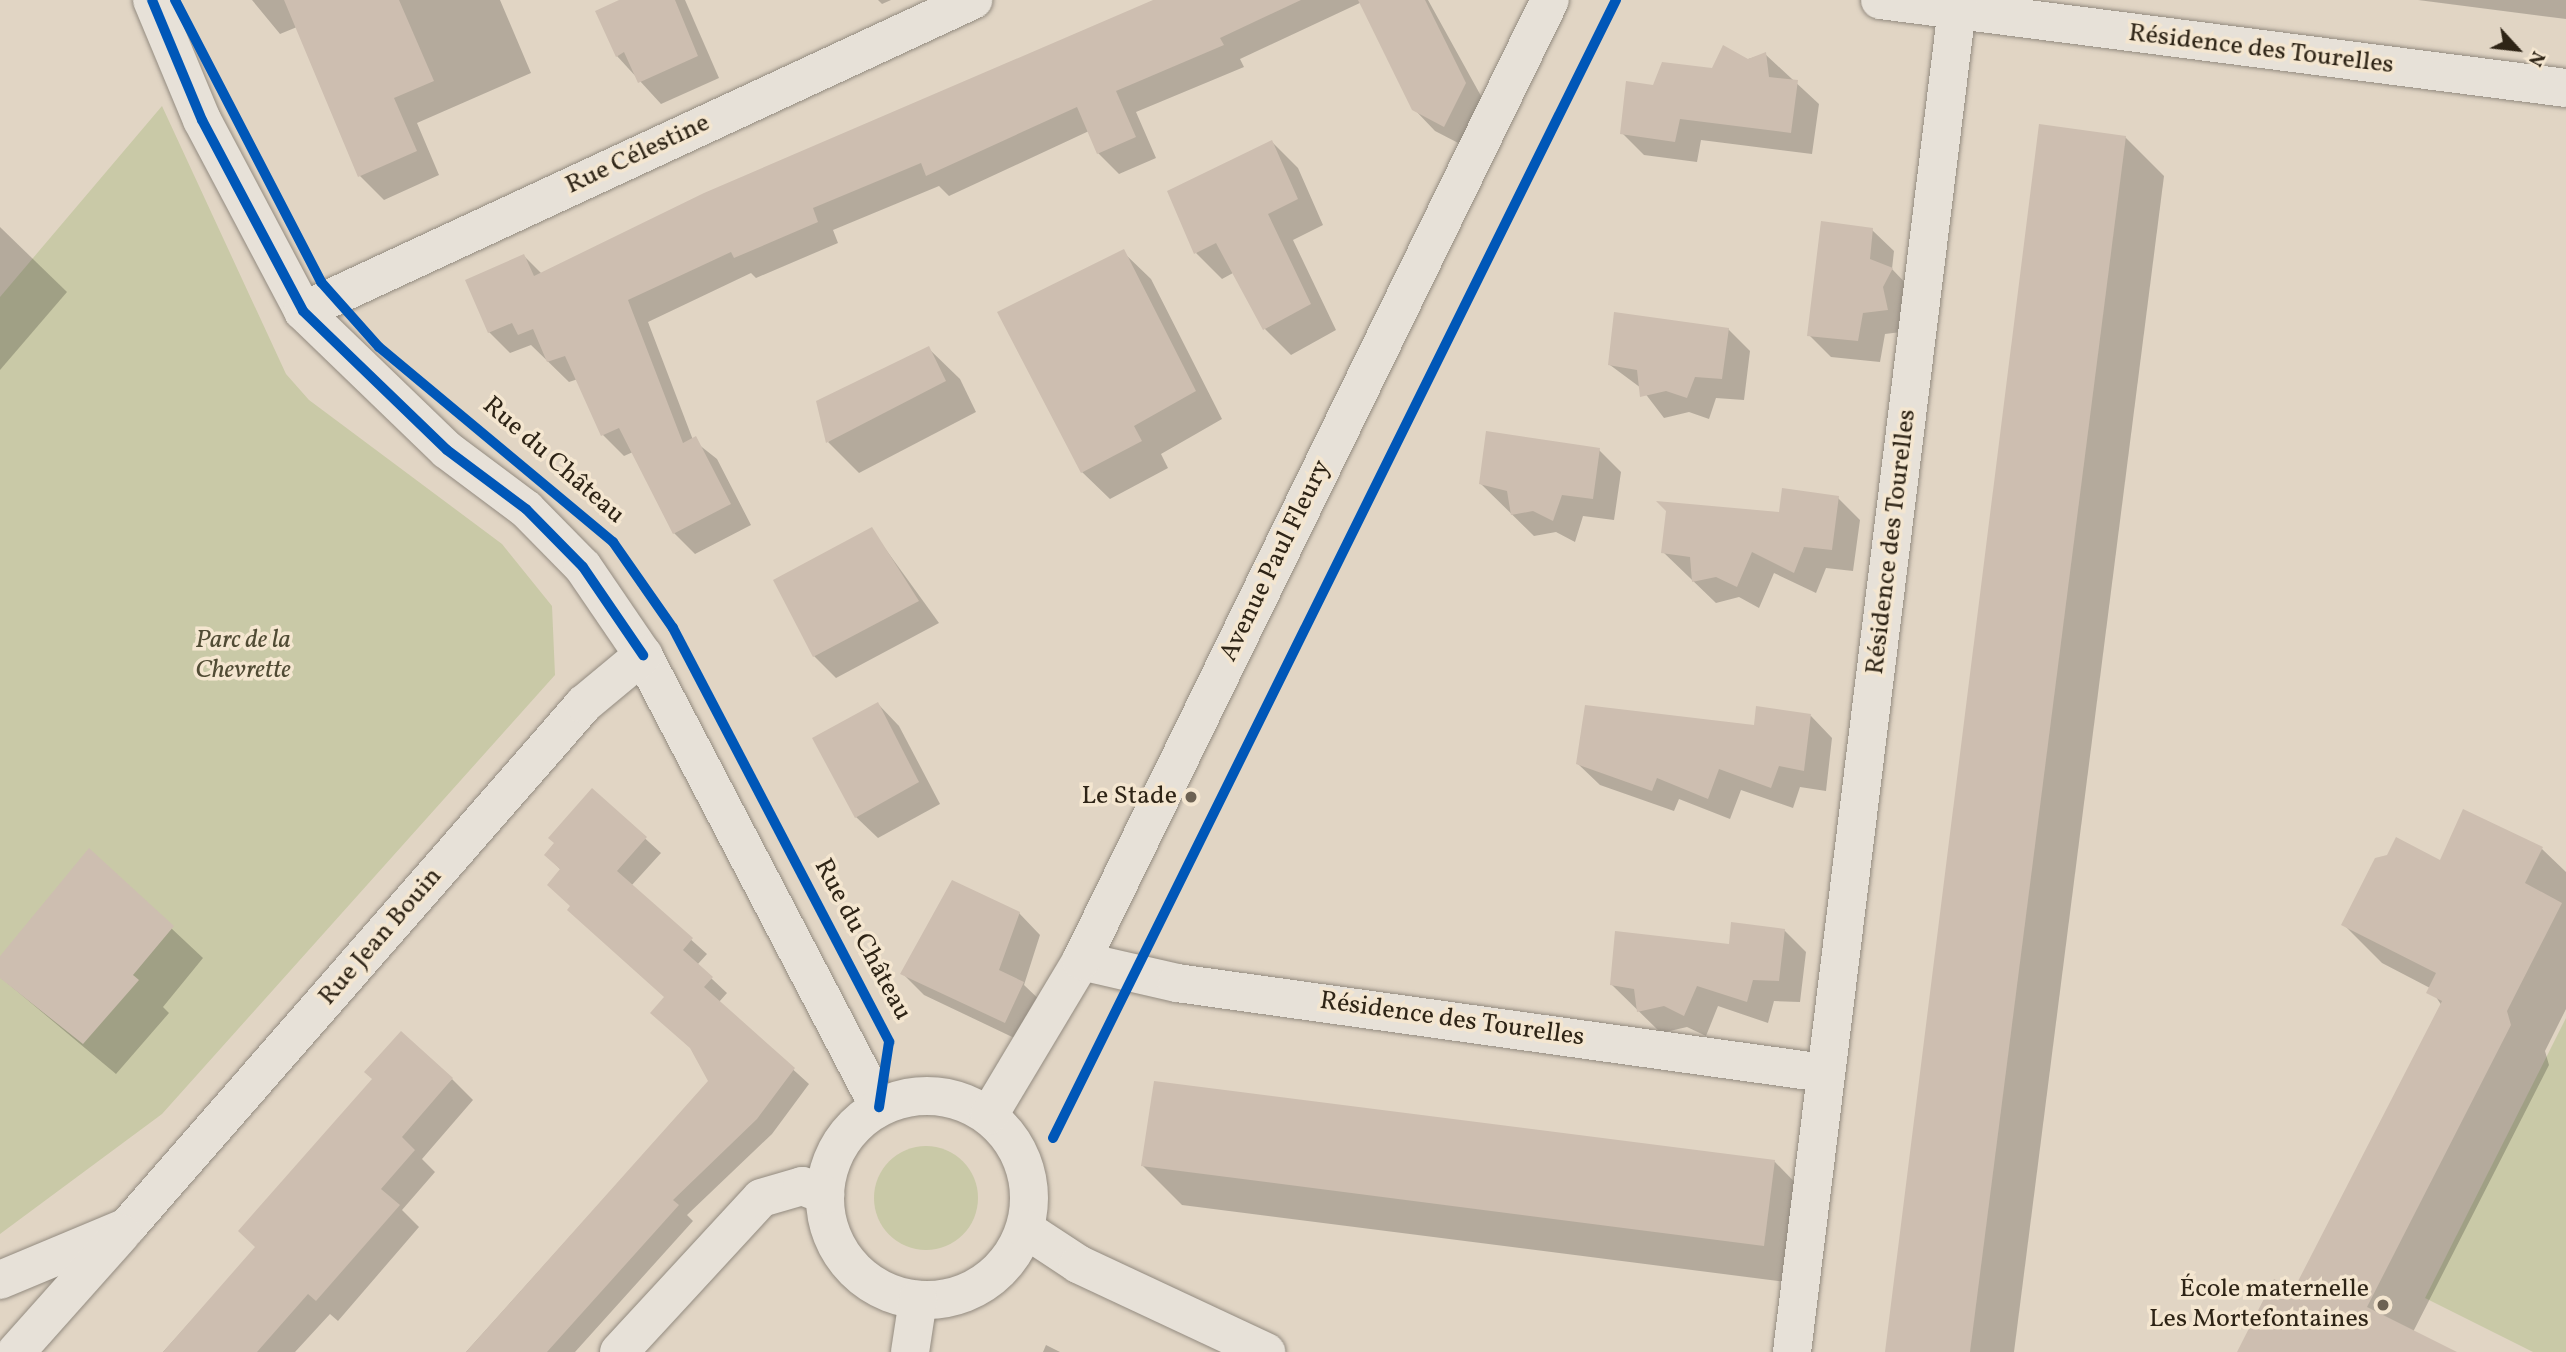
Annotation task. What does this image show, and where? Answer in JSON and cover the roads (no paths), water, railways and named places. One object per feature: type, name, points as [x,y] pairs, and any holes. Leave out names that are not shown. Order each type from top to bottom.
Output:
[{"type":"street","name":"Rue du Château","points":[[152,0],[202,120],[303,311],[446,450],[526,509],[583,566],[643,655],[879,1107]]},
{"type":"street","name":"Rue Célestine","points":[[303,311],[973,0]]},
{"type":"street","name":"Avenue Paul Fleury","points":[[989,1115],[1081,961],[1550,0]]},
{"type":"street","name":"Résidence des Tourelles","points":[[1880,0],[1957,6],[2566,88]]},
{"type":"street","name":"Résidence des Tourelles","points":[[1792,1352],[1824,1073],[1957,6]]},
{"type":"street","name":"Rue Jean Bouin","points":[[16,1352],[584,704],[643,655]]},
{"type":"street","name":"Résidence des Tourelles","points":[[1081,961],[1177,983],[1824,1073]]},
{"type":"street","points":[[936,1095],[989,1115],[1012,1137],[1024,1162],[1030,1192],[1025,1229],[998,1272],[975,1289],[918,1300],[862,1277],[828,1225],[825,1195],[841,1143],[879,1107],[936,1095]]},
{"type":"street","points":[[619,1352],[761,1198],[802,1186],[825,1195]]},
{"type":"street","name":"Rue Jean Bouin","points":[[0,1280],[127,1227]]},
{"type":"street","points":[[1025,1229],[1078,1264],[1266,1352]]},
{"type":"street","points":[[910,1352],[918,1300]]},
{"type":"place","name":"Le Stade","points":[[1191,797]]},
{"type":"place","name":"École maternelle Les Mortefontaines","points":[[2383,1305]]},
{"type":"park label","name":"Parc de la Chevrette","points":[[243,656]]}]
